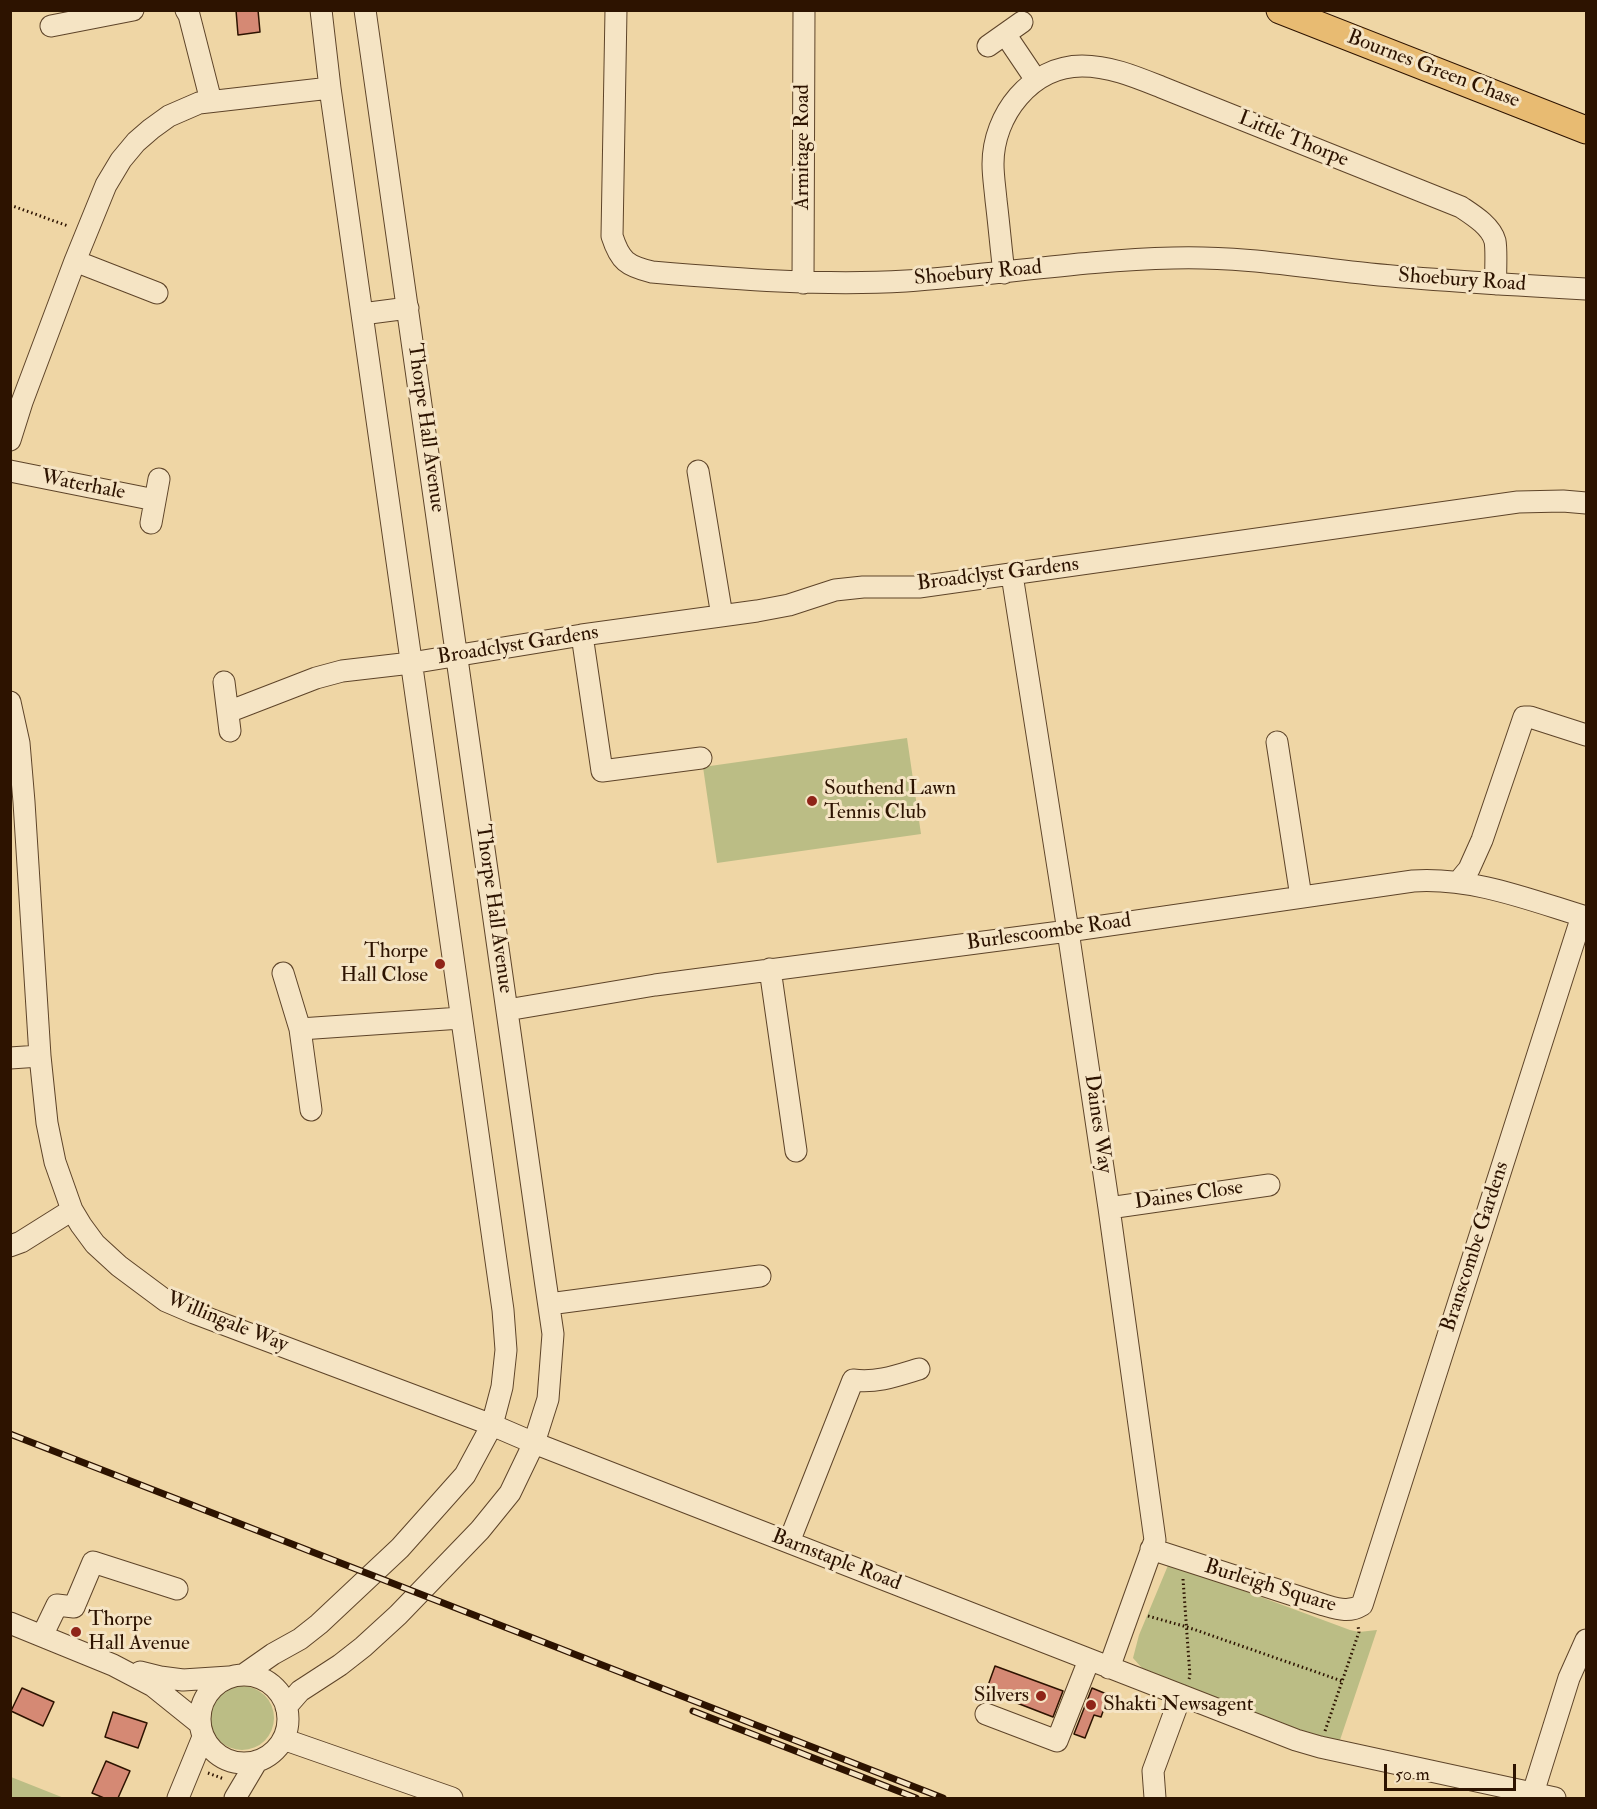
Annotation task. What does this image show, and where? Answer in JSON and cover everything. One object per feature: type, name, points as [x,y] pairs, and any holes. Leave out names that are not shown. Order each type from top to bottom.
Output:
[{"type":"main road","name":"Bournes Green Chase","points":[[1280,10],[1587,129]]},
{"type":"street","points":[[51,26],[133,10]]},
{"type":"street","points":[[186,10],[211,101]]},
{"type":"street","points":[[178,1798],[201,1730],[200,1711],[205,1698],[216,1684],[236,1676],[300,1639],[320,1624],[400,1548],[465,1475],[492,1425],[502,1387],[505,1360],[503,1310],[321,10]]},
{"type":"street","name":"Thorpe Hall Avenue","points":[[286,1707],[300,1691],[363,1647],[398,1614],[480,1530],[510,1493],[534,1443],[548,1399],[553,1334],[365,10]]},
{"type":"street","name":"Shoebury Road","points":[[616,10],[612,236],[617,252],[625,262],[637,269],[652,273],[803,283],[904,281],[1109,261],[1174,258],[1230,259],[1374,274],[1587,289]]},
{"type":"street","name":"Armitage Road","points":[[803,283],[804,10]]},
{"type":"street","points":[[1005,34],[1036,80]]},
{"type":"street","name":"Little Thorpe","points":[[1004,273],[993,163],[995,144],[1002,122],[1013,102],[1025,88],[1036,80],[1062,69],[1082,66],[1115,70],[1161,87],[1461,207],[1475,215],[1495,240],[1496,284]]},
{"type":"street","points":[[10,440],[75,261],[106,185],[121,160],[136,142],[169,117],[199,103],[330,87]]},
{"type":"street","points":[[75,261],[158,293]]},
{"type":"street","points":[[362,314],[408,308]]},
{"type":"street","name":"Waterhale","points":[[10,471],[157,490],[151,524]]},
{"type":"street","points":[[698,471],[722,616]]},
{"type":"street","name":"Broadclyst Gardens","points":[[224,682],[229,722],[316,678],[333,674],[582,635],[758,611],[789,605],[835,590],[863,587],[920,587],[1518,502],[1587,503]]},
{"type":"street","name":"Daines Way","points":[[1012,575],[1068,931],[1155,1539],[1109,1668]]},
{"type":"street","points":[[582,635],[602,771],[701,758]]},
{"type":"street","name":"Willingale Way","points":[[10,702],[19,743],[17,802],[47,1123],[55,1162],[72,1210],[81,1225],[95,1244],[119,1266],[166,1301],[492,1425]]},
{"type":"street","points":[[1459,881],[1469,869],[1482,840],[1524,717],[1587,735]]},
{"type":"street","points":[[1277,742],[1301,897]]},
{"type":"street","name":"Burlescoombe Road","points":[[507,1010],[656,985],[1068,931],[1413,881],[1437,879],[1459,881],[1584,916]]},
{"type":"street","name":"Branscombe Gardens","points":[[1371,1578],[1584,916]]},
{"type":"street","points":[[770,969],[796,1151]]},
{"type":"street","points":[[283,973],[300,1029],[311,1110]]},
{"type":"street","points":[[300,1029],[461,1018]]},
{"type":"street","points":[[10,1058],[40,1056]]},
{"type":"street","name":"Daines Close","points":[[1109,1208],[1269,1185]]},
{"type":"street","points":[[10,1246],[21,1242],[72,1210]]},
{"type":"street","points":[[549,1304],[760,1276]]},
{"type":"street","points":[[789,1542],[853,1380],[869,1382],[887,1379],[919,1369]]},
{"type":"street","name":"Barnstaple Road","points":[[492,1425],[1296,1740],[1481,1791],[1533,1794],[1555,1798]]},
{"type":"street","name":"Burleigh Square","points":[[1151,1549],[1341,1610],[1354,1610],[1362,1605],[1371,1578]]},
{"type":"street","points":[[42,1636],[57,1605],[74,1607],[93,1562],[177,1589]]},
{"type":"street","points":[[10,1623],[113,1665],[153,1686],[201,1730],[210,1748],[223,1759],[240,1763],[257,1761],[269,1756],[283,1739],[288,1718],[286,1707],[281,1695],[260,1678],[236,1676],[183,1680],[160,1677],[113,1665]]},
{"type":"street","points":[[1533,1794],[1569,1678],[1587,1640]]},
{"type":"street","points":[[986,1714],[1057,1741],[1089,1660]]},
{"type":"street","points":[[1155,1798],[1153,1771],[1181,1695]]},
{"type":"street","points":[[283,1739],[452,1798]]},
{"type":"street","points":[[234,1791],[257,1761]]},
{"type":"path","points":[[10,205],[87,232]]},
{"type":"path","points":[[1181,1559],[1190,1676],[1181,1695]]},
{"type":"path","points":[[1320,1747],[1359,1632],[1354,1610]]},
{"type":"path","points":[[1130,1611],[1186,1627],[1342,1681]]},
{"type":"path","points":[[201,1769],[234,1791]]},
{"type":"green space","name":"Southend Lawn Tennis Club","points":[[907,738],[921,834],[717,863],[703,767]]},
{"type":"green space","points":[[1169,1563],[1350,1630],[1359,1632],[1377,1630],[1339,1743],[1322,1741],[1142,1668],[1133,1658],[1139,1635]]},
{"type":"green space","points":[[242,1686],[254,1688],[265,1695],[272,1706],[274,1718],[272,1730],[265,1741],[254,1748],[242,1750],[230,1748],[219,1741],[212,1730],[210,1718],[212,1706],[219,1695],[230,1688]]},
{"type":"green space","points":[[11,1777],[64,1798],[11,1798]]},
{"type":"building","points":[[236,10],[258,10],[260,32],[238,35]]},
{"type":"building","points":[[995,1666],[1063,1691],[1053,1717],[986,1691]]},
{"type":"building","points":[[22,1688],[54,1702],[43,1726],[11,1711]]},
{"type":"building","name":"Shakti Newsagent","points":[[1092,1688],[1109,1695],[1101,1717],[1094,1715],[1085,1738],[1074,1734]]},
{"type":"building","points":[[113,1712],[147,1723],[138,1748],[105,1737]]},
{"type":"building","points":[[106,1761],[130,1771],[118,1798],[104,1798],[92,1793]]},
{"type":"railway","points":[[10,1434],[943,1798]]},
{"type":"railway","points":[[693,1711],[916,1798]]},
{"type":"place","name":"Southend Lawn Tennis Club","points":[[812,801]]},
{"type":"place","name":"Thorpe Hall Close","points":[[440,964]]},
{"type":"place","name":"Thorpe Hall Avenue","points":[[76,1632]]},
{"type":"place","name":"Silvers","points":[[1041,1696]]},
{"type":"place","name":"Shakti Newsagent","points":[[1091,1705]]}]
